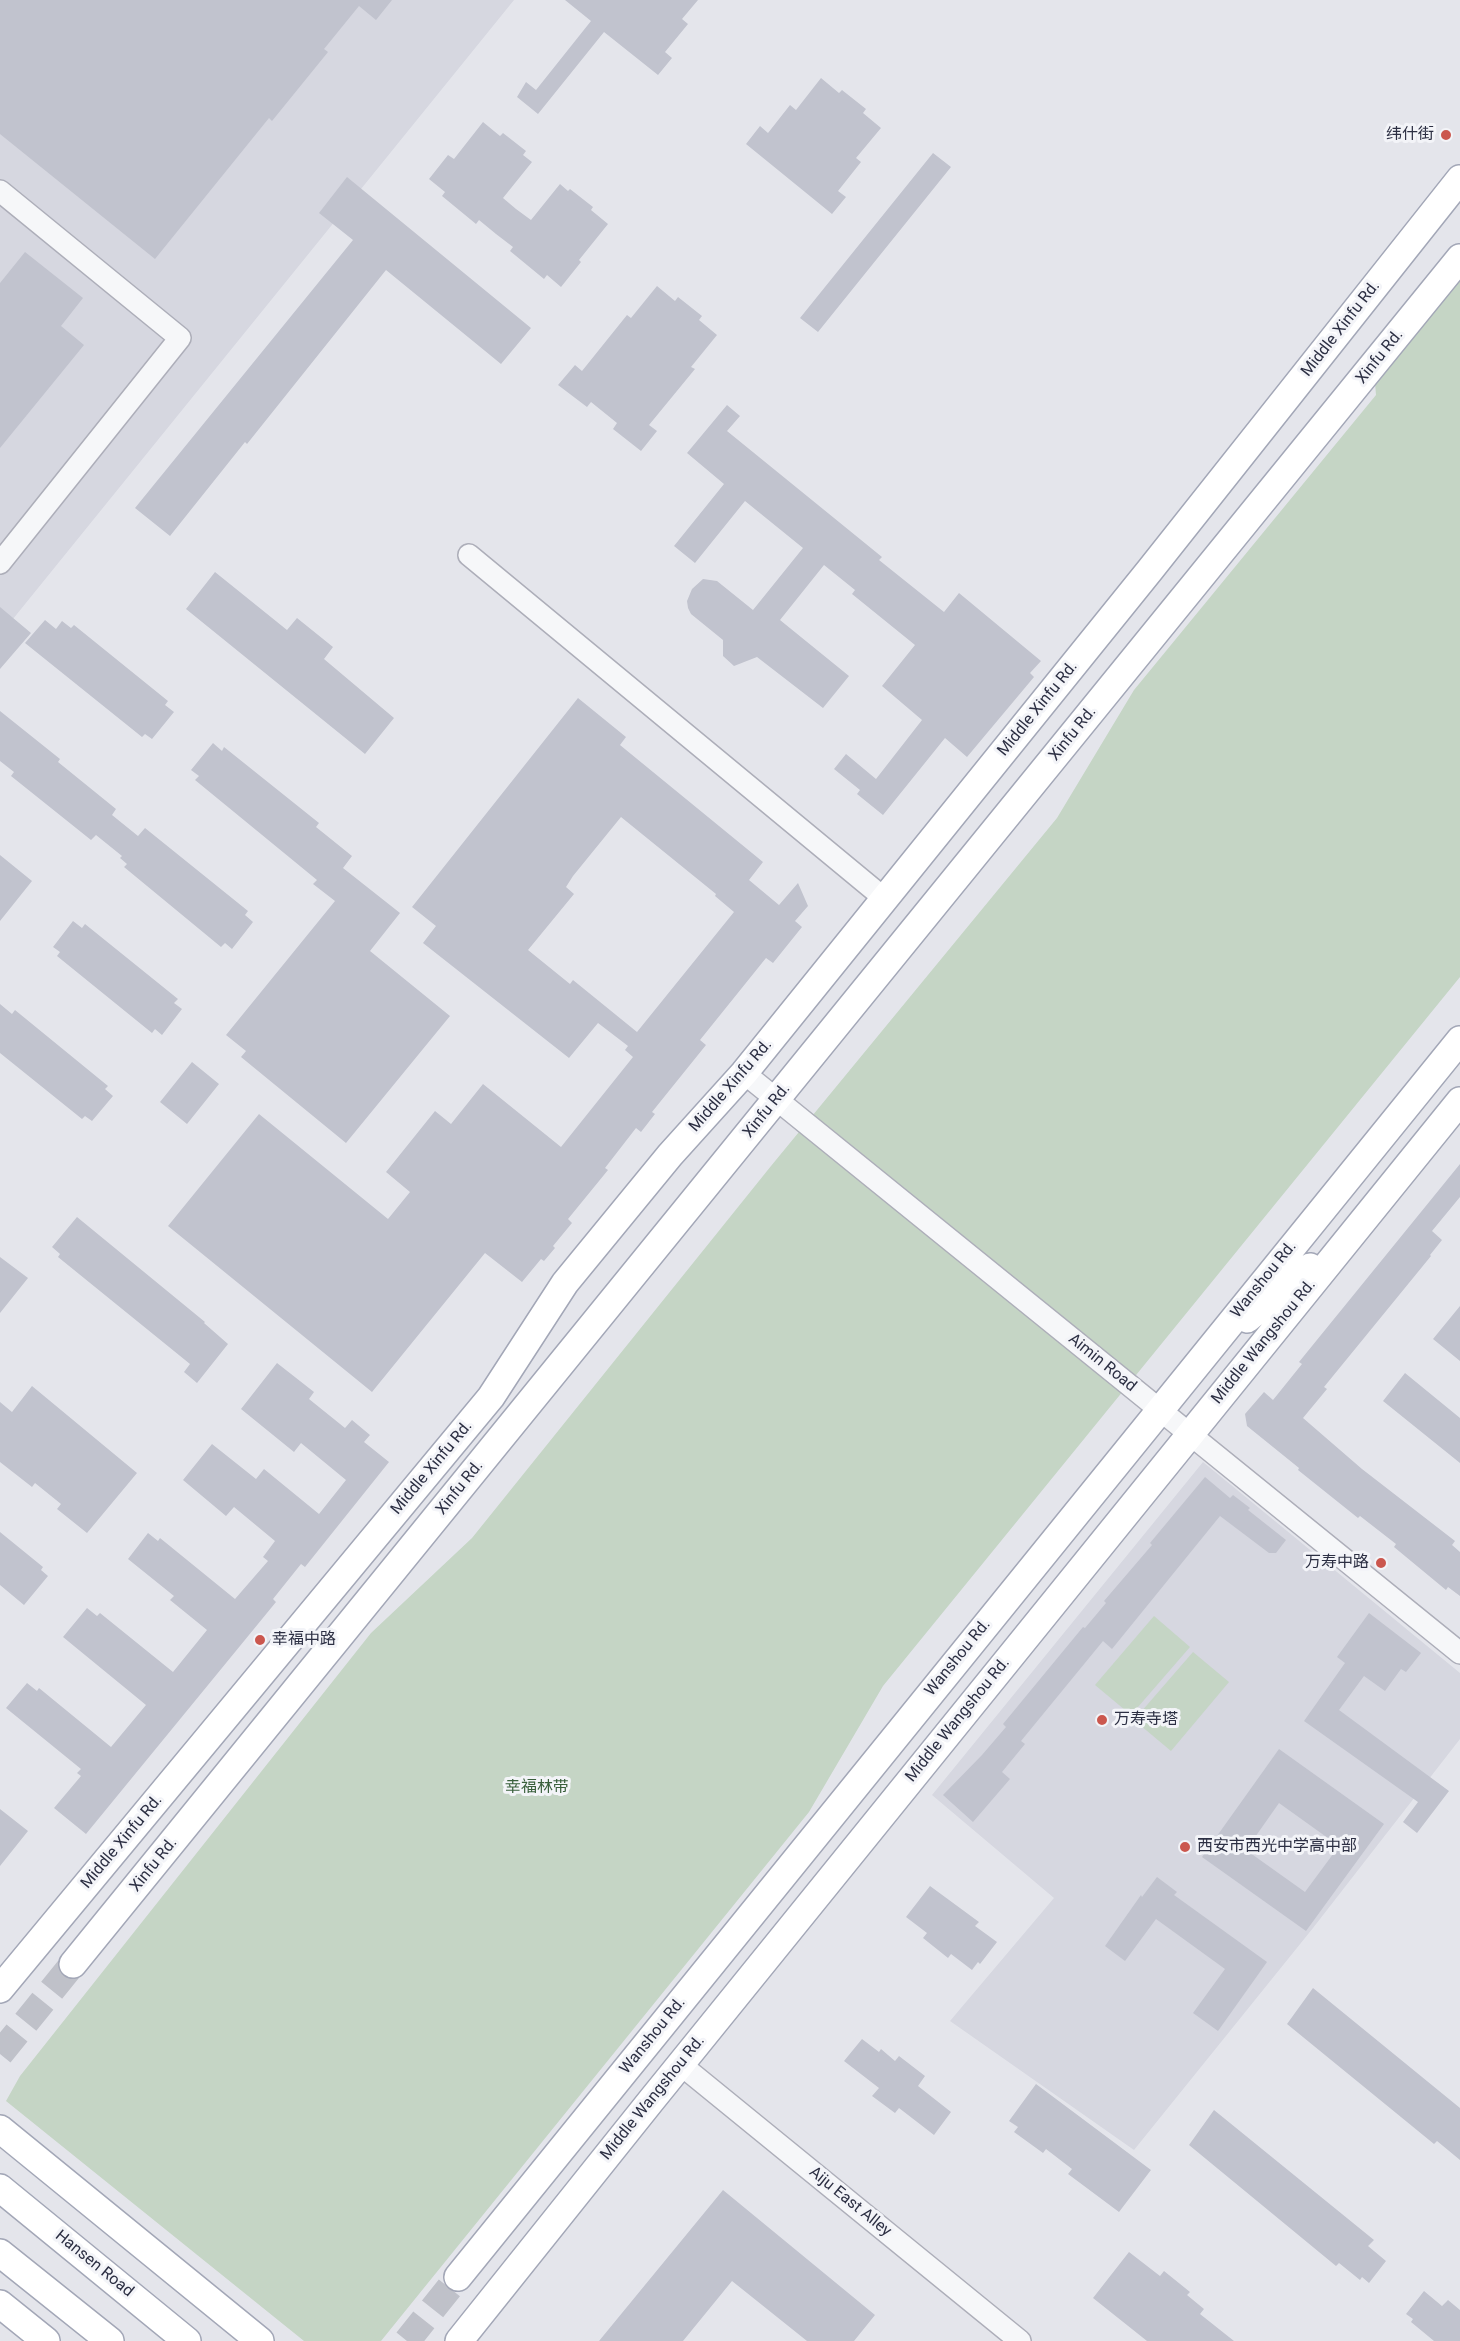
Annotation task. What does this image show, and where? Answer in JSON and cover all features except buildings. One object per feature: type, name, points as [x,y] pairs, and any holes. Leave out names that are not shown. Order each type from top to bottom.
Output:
[{"type":"main road","name":"Middle Xinfu Rd.","points":[[0,1989],[491,1397],[565,1283],[670,1155],[744,1073],[1150,570],[1460,179]]},
{"type":"main road","name":"Xinfu Rd.","points":[[74,1964],[1460,258]]},
{"type":"main road","name":"Wanshou Rd.","points":[[458,2277],[1460,1040]]},
{"type":"main road","name":"Middle Wangshou Rd.","points":[[459,2341],[680,2064],[1460,1101]]},
{"type":"main road","points":[[1204,1354],[1352,1234]]},
{"type":"main road","points":[[0,2129],[261,2341]]},
{"type":"main road","name":"Hansen Road","points":[[0,2188],[187,2341]]},
{"type":"main road","points":[[0,2253],[110,2341]]},
{"type":"main road","points":[[0,2304],[46,2341]]},
{"type":"street","points":[[0,191],[180,338],[0,563]]},
{"type":"street","points":[[469,555],[885,899]]},
{"type":"street","name":"Aimin Road","points":[[744,1073],[1460,1653]]},
{"type":"street","name":"Aiju East Alley","points":[[680,2064],[1020,2341]]},
{"type":"shaded area","points":[[0,0],[514,0],[0,635]]},
{"type":"shaded area","name":"西安市西光中学高中部","points":[[1203,1462],[1460,1673],[1460,1739],[1313,1928],[1134,2150],[950,2021],[1054,1898],[932,1795]]},
{"type":"green space","name":"幸福林带","points":[[1460,263],[1460,977],[883,1686],[809,1812],[381,2341],[304,2341],[6,2101],[20,2076],[371,1633],[472,1538],[771,1166],[1057,818],[1134,690],[1376,395],[1374,371]]},
{"type":"green space","points":[[1154,1616],[1190,1647],[1131,1715],[1095,1685]]},
{"type":"green space","points":[[1193,1652],[1229,1682],[1171,1751],[1134,1720]]},
{"type":"tunnel","points":[[0,2054],[73,1964]]},
{"type":"tunnel","points":[[407,2341],[458,2277]]},
{"type":"place","name":"纬什街","points":[[1446,135]]},
{"type":"place","name":"万寿中路","points":[[1381,1563]]},
{"type":"place","name":"幸福中路","points":[[260,1640]]},
{"type":"place","name":"万寿寺塔","points":[[1102,1720]]},
{"type":"place","name":"西安市西光中学高中部","points":[[1185,1847]]}]
